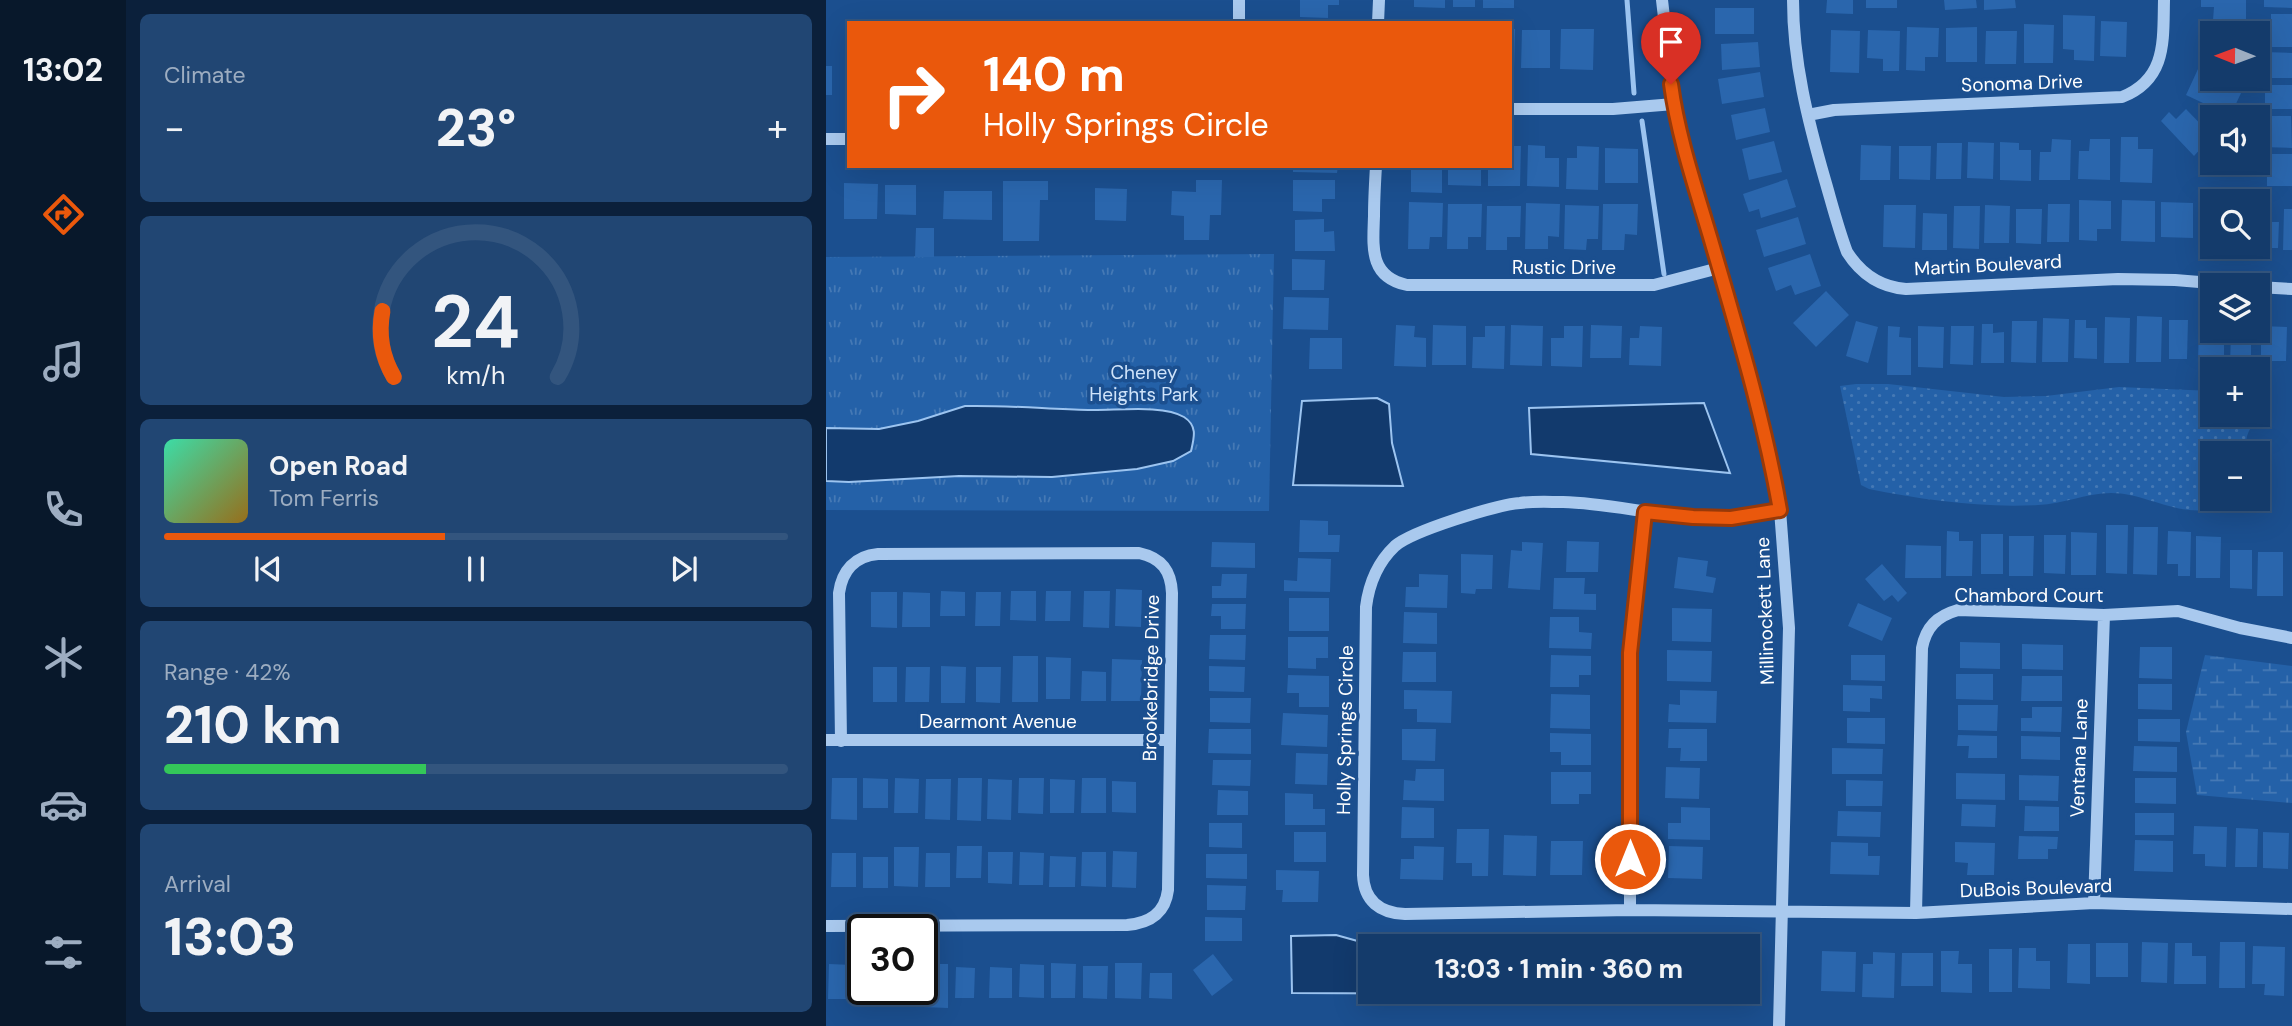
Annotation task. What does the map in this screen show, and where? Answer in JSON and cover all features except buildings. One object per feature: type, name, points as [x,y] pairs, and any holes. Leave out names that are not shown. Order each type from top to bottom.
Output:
[{"type":"street","points":[[1239,0],[1240,21]]},
{"type":"street","points":[[1378,21],[1379,0]]},
{"type":"street","name":"Millinockett Lane","points":[[1662,0],[1674,104],[1758,400],[1780,510],[1789,628],[1779,1026]]},
{"type":"street","name":"Martin Boulevard","points":[[1793,0],[1799,81],[1840,235],[1847,252],[1860,269],[1886,285],[1906,289],[2060,280],[2200,282]]},
{"type":"street","name":"Sonoma Drive","points":[[1808,115],[1834,110],[2122,97],[2144,85],[2158,63],[2163,44],[2164,0]]},
{"type":"street","points":[[1512,109],[1614,109],[1674,104]]},
{"type":"street","points":[[826,139],[847,139]]},
{"type":"street","name":"Rustic Drive","points":[[1376,168],[1374,256],[1389,279],[1407,285],[1654,285],[1719,268]]},
{"type":"street","points":[[2270,288],[2292,289]]},
{"type":"street","name":"Holly Springs Circle","points":[[1780,510],[1731,518],[1693,517],[1564,502],[1519,503],[1454,520],[1408,537],[1397,544],[1379,565],[1371,580],[1366,607],[1363,884],[1371,901],[1386,912],[1405,914],[1630,910],[1781,911]]},
{"type":"street","points":[[1630,910],[1630,653],[1645,512]]},
{"type":"street","name":"Brookebridge Drive","points":[[826,926],[1127,925],[1149,921],[1163,907],[1168,890],[1172,581],[1164,566],[1149,555],[1111,552],[877,554],[860,558],[844,575],[839,593],[841,741]]},
{"type":"street","name":"Chambord Court","points":[[1916,913],[1922,648],[1928,629],[1941,616],[1958,610],[2104,615],[2178,611],[2240,628],[2292,638]]},
{"type":"street","name":"Ventana Lane","points":[[2094,903],[2104,615]]},
{"type":"street","name":"Dearmont Avenue","points":[[826,740],[1169,740]]},
{"type":"street","name":"DuBois Boulevard","points":[[1781,911],[1916,913],[2094,903],[2292,909]]},
{"type":"green space","name":"Cheney Heights Park","points":[[1274,254],[1269,511],[826,510],[826,257]]},
{"type":"green space","points":[[1888,384],[2004,397],[2046,396],[2119,387],[2200,390],[2200,427],[2250,427],[2246,441],[2200,441],[2200,510],[2111,493],[2047,504],[2017,506],[1932,500],[1869,489],[1861,485],[1840,386]]},
{"type":"green space","points":[[2205,655],[2292,666],[2292,803],[2197,795],[2186,732]]},
{"type":"shaded area","points":[[1377,398],[1389,404],[1392,443],[1403,486],[1293,485],[1302,401]]},
{"type":"shaded area","points":[[1704,403],[1730,473],[1531,454],[1529,408]]},
{"type":"shaded area","points":[[965,406],[1164,411],[1184,417],[1191,424],[1193,441],[1191,451],[1173,461],[1137,469],[1052,477],[959,476],[826,481],[826,428],[879,429],[918,421]]},
{"type":"shaded area","points":[[1336,935],[1358,941],[1358,993],[1292,993],[1291,936]]},
{"type":"waterway","points":[[1627,0],[1634,93]]},
{"type":"waterway","points":[[1642,121],[1664,274]]},
{"type":"route","points":[[1630,859],[1630,653],[1645,512],[1731,518],[1780,510],[1769,444],[1748,363],[1690,169],[1671,84]]}]
